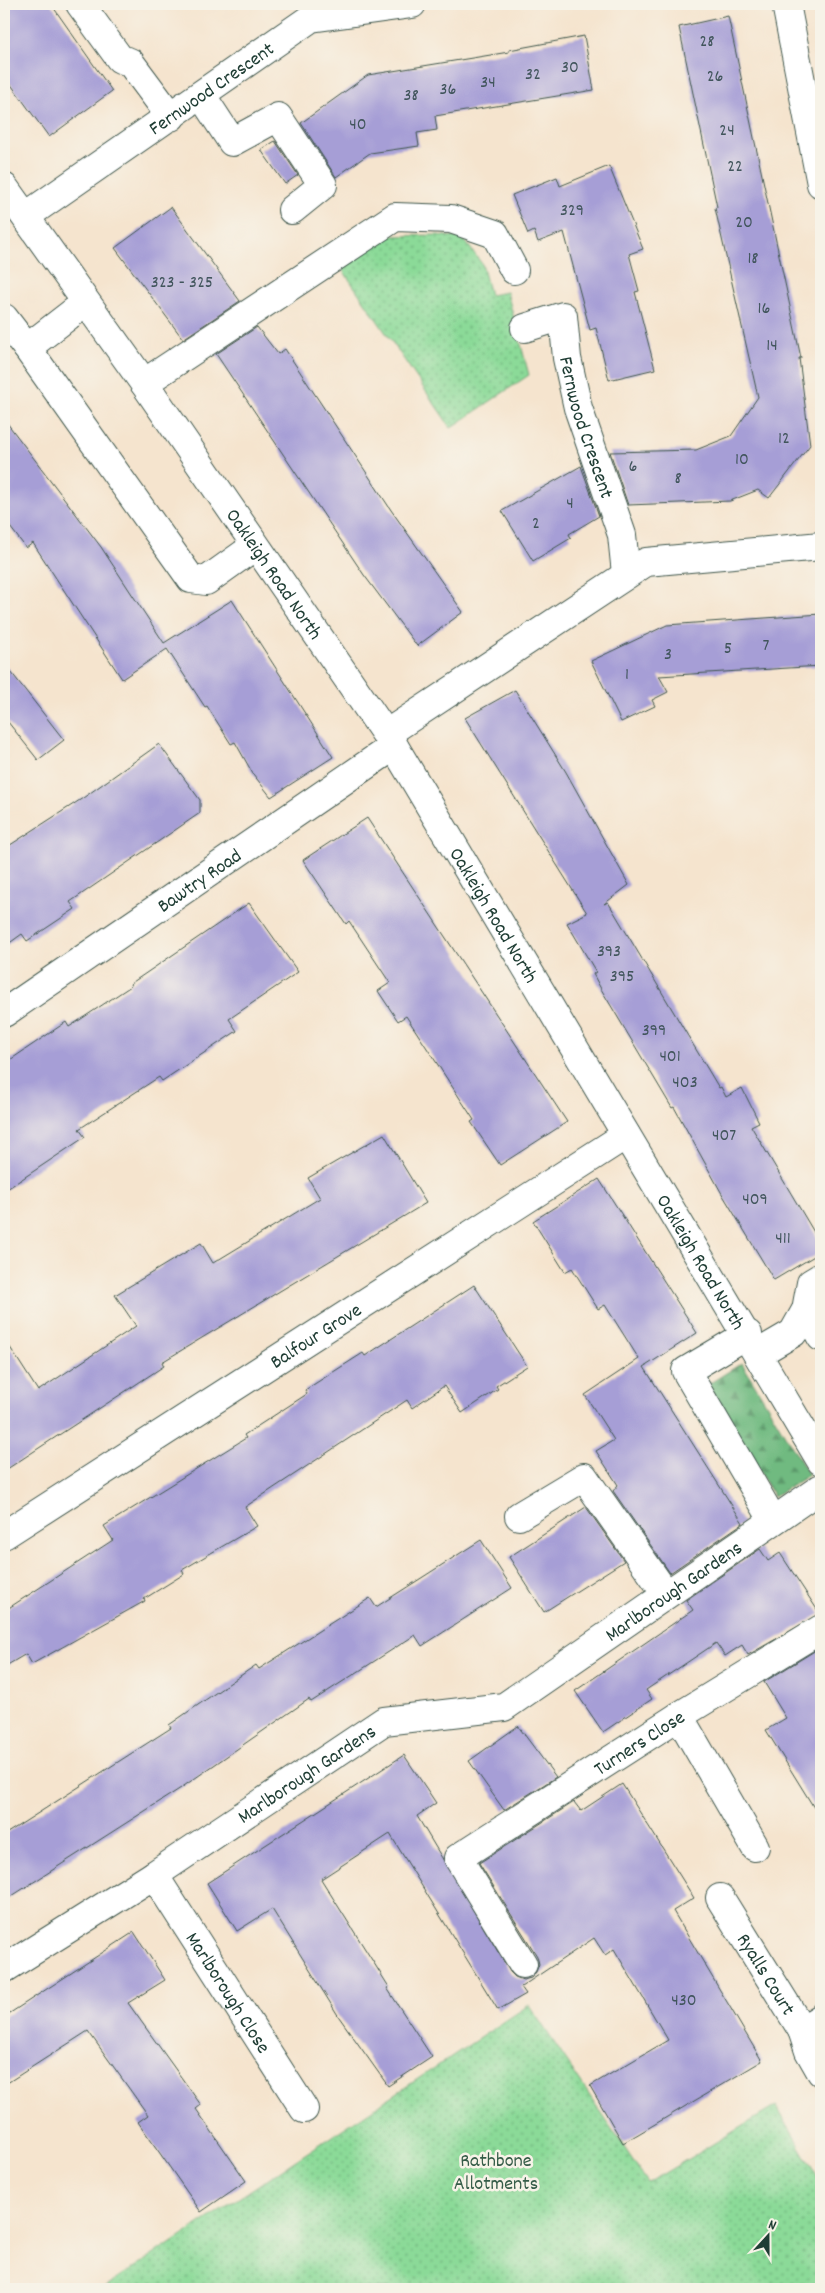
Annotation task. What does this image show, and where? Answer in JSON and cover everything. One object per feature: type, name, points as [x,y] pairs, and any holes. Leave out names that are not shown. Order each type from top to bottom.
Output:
[{"type":"street","points":[[80,4],[120,59],[130,62],[171,117]]},
{"type":"street","name":"Fernwood Crescent","points":[[26,216],[202,96],[311,18],[412,4]]},
{"type":"street","points":[[786,4],[821,184]]},
{"type":"street","points":[[202,96],[232,142],[278,117],[323,185],[292,210]]},
{"type":"street","name":"Oakleigh Road North","points":[[4,187],[85,303],[144,383],[390,740],[753,1344],[821,1461]]},
{"type":"street","points":[[144,383],[395,216],[451,218],[495,234],[514,270]]},
{"type":"street","points":[[27,348],[85,303]]},
{"type":"street","name":"Fernwood Crescent","points":[[525,328],[563,316],[567,358],[578,408],[622,535],[626,574]]},
{"type":"street","points":[[4,318],[191,579],[206,581],[255,546]]},
{"type":"street","points":[[390,740],[626,574],[646,562],[821,546]]},
{"type":"street","name":"Bawtry Road","points":[[4,1013],[390,740]]},
{"type":"street","name":"Balfour Grove","points":[[4,1536],[626,1135]]},
{"type":"street","points":[[773,1520],[686,1371],[753,1344],[793,1333],[806,1310],[811,1283],[821,1277]]},
{"type":"street","points":[[806,1310],[821,1337]]},
{"type":"street","points":[[519,1516],[584,1477],[666,1594]]},
{"type":"street","name":"Marlborough Gardens","points":[[4,1969],[154,1875],[384,1721],[504,1707],[821,1488]]},
{"type":"street","name":"Turners Close","points":[[523,1964],[458,1858],[679,1716],[821,1629]]},
{"type":"street","points":[[679,1716],[755,1847]]},
{"type":"street","name":"Marlborough Close","points":[[154,1875],[304,2109]]},
{"type":"street","name":"Ryalls Court","points":[[720,1898],[812,2024],[809,2051],[821,2072]]},
{"type":"path","points":[[4,98],[12,92]]},
{"type":"green space","points":[[437,235],[463,238],[482,264],[490,295],[507,292],[529,375],[451,428],[340,266],[390,236]]},
{"type":"green space","points":[[742,1363],[809,1475],[774,1496],[707,1385]]},
{"type":"green space","name":"Rathbone Allotments","points":[[529,2005],[648,2183],[776,2106],[821,2182],[821,2289],[102,2289]]},
{"type":"building","points":[[4,4],[51,4],[112,91],[49,137],[4,75]]},
{"type":"building","points":[[728,16],[801,358],[799,358],[810,445],[769,498],[758,490],[730,501],[628,505],[610,452],[696,450],[731,436],[758,397],[715,208],[717,207],[679,27]]},
{"type":"building","points":[[584,36],[594,90],[435,116],[437,130],[417,133],[419,146],[370,153],[336,177],[301,123],[368,75],[509,52],[509,50]]},
{"type":"building","points":[[275,141],[298,175],[285,184],[261,150]]},
{"type":"building","points":[[609,166],[643,249],[629,254],[639,291],[635,292],[655,369],[609,380],[596,328],[590,330],[564,232],[538,242],[534,231],[528,234],[512,195],[557,177],[560,186]]},
{"type":"building","points":[[171,207],[240,301],[183,339],[115,248]]},
{"type":"building","points":[[257,327],[278,354],[285,349],[391,510],[463,612],[417,646],[364,575],[216,354]]},
{"type":"building","points":[[4,419],[101,547],[164,643],[232,600],[333,757],[271,797],[253,774],[235,742],[231,744],[207,706],[205,707],[167,649],[122,679],[33,543],[26,548],[4,519]]},
{"type":"building","points":[[581,466],[599,516],[569,534],[571,538],[533,561],[502,511]]},
{"type":"building","points":[[821,614],[821,666],[659,676],[668,692],[652,700],[655,706],[621,722],[591,661],[667,625]]},
{"type":"building","points":[[4,663],[64,740],[38,760],[4,717]]},
{"type":"building","points":[[515,690],[566,772],[629,885],[604,904],[608,902],[719,1088],[721,1087],[726,1097],[742,1088],[759,1122],[751,1126],[821,1244],[821,1252],[774,1280],[721,1192],[674,1107],[672,1108],[601,989],[593,974],[596,972],[567,923],[587,913],[465,718]]},
{"type":"building","points":[[159,744],[200,800],[200,813],[70,902],[75,909],[27,941],[22,934],[4,947],[4,849],[83,798]]},
{"type":"building","points":[[367,818],[567,1122],[500,1165],[471,1122],[474,1120],[406,1016],[398,1021],[378,991],[390,983],[349,921],[346,924],[303,860]]},
{"type":"building","points":[[249,903],[298,972],[229,1019],[237,1031],[162,1081],[159,1077],[79,1129],[85,1137],[4,1191],[4,1064],[66,1022],[69,1027]]},
{"type":"building","points":[[384,1134],[426,1203],[162,1362],[164,1366],[4,1471],[4,1338],[38,1391],[136,1326],[115,1295],[201,1243],[213,1263],[320,1198],[308,1178]]},
{"type":"building","points":[[599,1179],[697,1333],[644,1367],[743,1523],[670,1573],[613,1491],[618,1485],[596,1451],[614,1440],[585,1395],[639,1359],[605,1305],[598,1309],[572,1268],[565,1272],[533,1221]]},
{"type":"building","points":[[474,1285],[527,1366],[496,1386],[498,1389],[462,1413],[444,1386],[412,1408],[407,1400],[245,1507],[257,1526],[182,1570],[184,1574],[144,1599],[145,1601],[32,1664],[26,1654],[4,1667],[4,1611],[113,1540],[104,1526],[246,1438],[244,1435],[307,1394],[305,1390],[363,1353],[365,1356]]},
{"type":"building","points":[[586,1507],[624,1561],[544,1612],[509,1557]]},
{"type":"building","points":[[481,1540],[512,1588],[422,1646],[415,1635],[311,1702],[309,1699],[181,1788],[4,1901],[4,1835],[171,1728],[169,1725],[256,1665],[259,1669],[370,1598],[376,1607]]},
{"type":"building","points":[[760,1549],[768,1561],[780,1553],[820,1614],[748,1655],[742,1645],[725,1656],[716,1643],[646,1690],[652,1699],[603,1732],[575,1691],[693,1610],[686,1600]]},
{"type":"building","points":[[821,1647],[821,1819],[766,1730],[786,1718],[764,1682]]},
{"type":"building","points":[[518,1726],[556,1777],[504,1810],[469,1761]]},
{"type":"building","points":[[404,1755],[436,1803],[417,1816],[510,1972],[515,1977],[523,1980],[531,1978],[536,1972],[539,1964],[537,1956],[479,1863],[574,1802],[581,1811],[622,1784],[694,1898],[673,1911],[762,2061],[623,2143],[590,2086],[668,2040],[614,1949],[605,1955],[594,1938],[521,1987],[526,1994],[498,2010],[390,1834],[321,1879],[389,1987],[387,1988],[432,2057],[388,2086],[339,2017],[272,1909],[237,1931],[207,1883]]},
{"type":"building","points":[[134,1932],[165,1980],[128,2003],[201,2105],[196,2109],[246,2181],[201,2212],[138,2122],[148,2115],[88,2031],[4,2085],[4,2017]]}]
